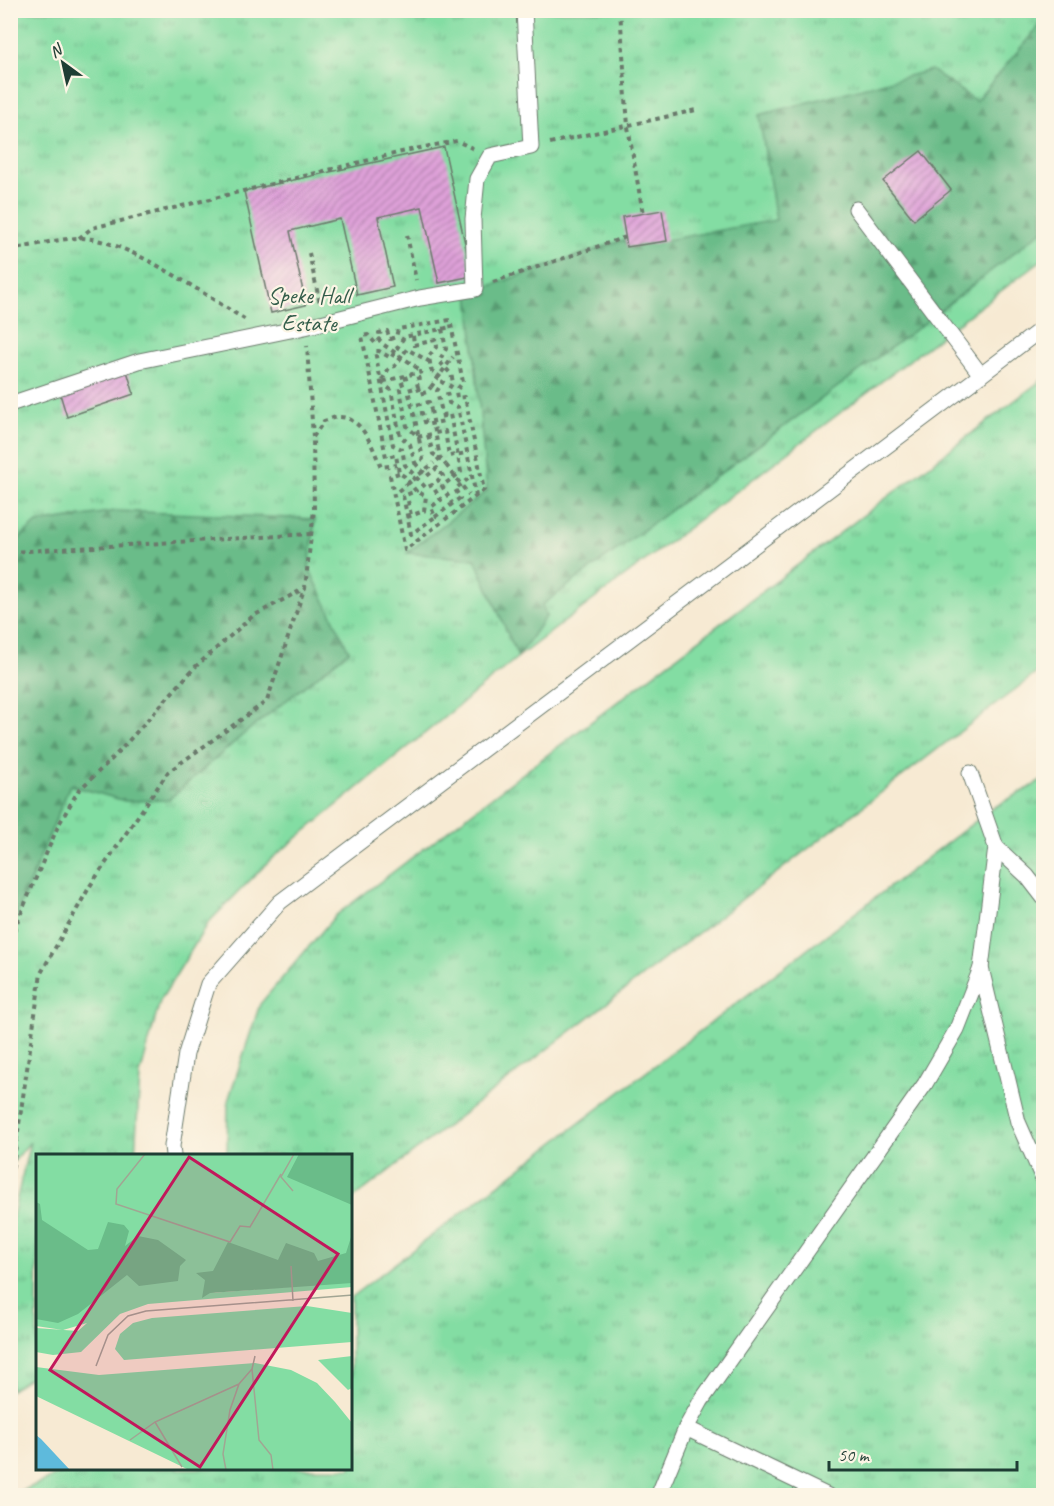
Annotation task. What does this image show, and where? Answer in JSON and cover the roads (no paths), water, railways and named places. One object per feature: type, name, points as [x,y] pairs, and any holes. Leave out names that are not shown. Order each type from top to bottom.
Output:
[{"type":"lane","points":[[10,404],[139,361],[305,327],[420,298],[475,289],[473,219],[477,179],[490,156],[531,147],[524,10]]},
{"type":"lane","points":[[856,209],[981,375]]},
{"type":"lane","points":[[173,1154],[172,1146],[186,1054],[208,984],[280,902],[1044,327]]},
{"type":"lane","points":[[658,1496],[686,1428],[701,1401],[925,1084],[957,1029],[981,968],[996,847],[970,773]]},
{"type":"lane","points":[[996,847],[1027,876],[1044,898]]},
{"type":"lane","points":[[981,968],[1018,1122],[1044,1181]]},
{"type":"lane","points":[[686,1428],[828,1496]]},
{"type":"park label","name":"Speke Hall Estate","points":[[309,309]]}]
